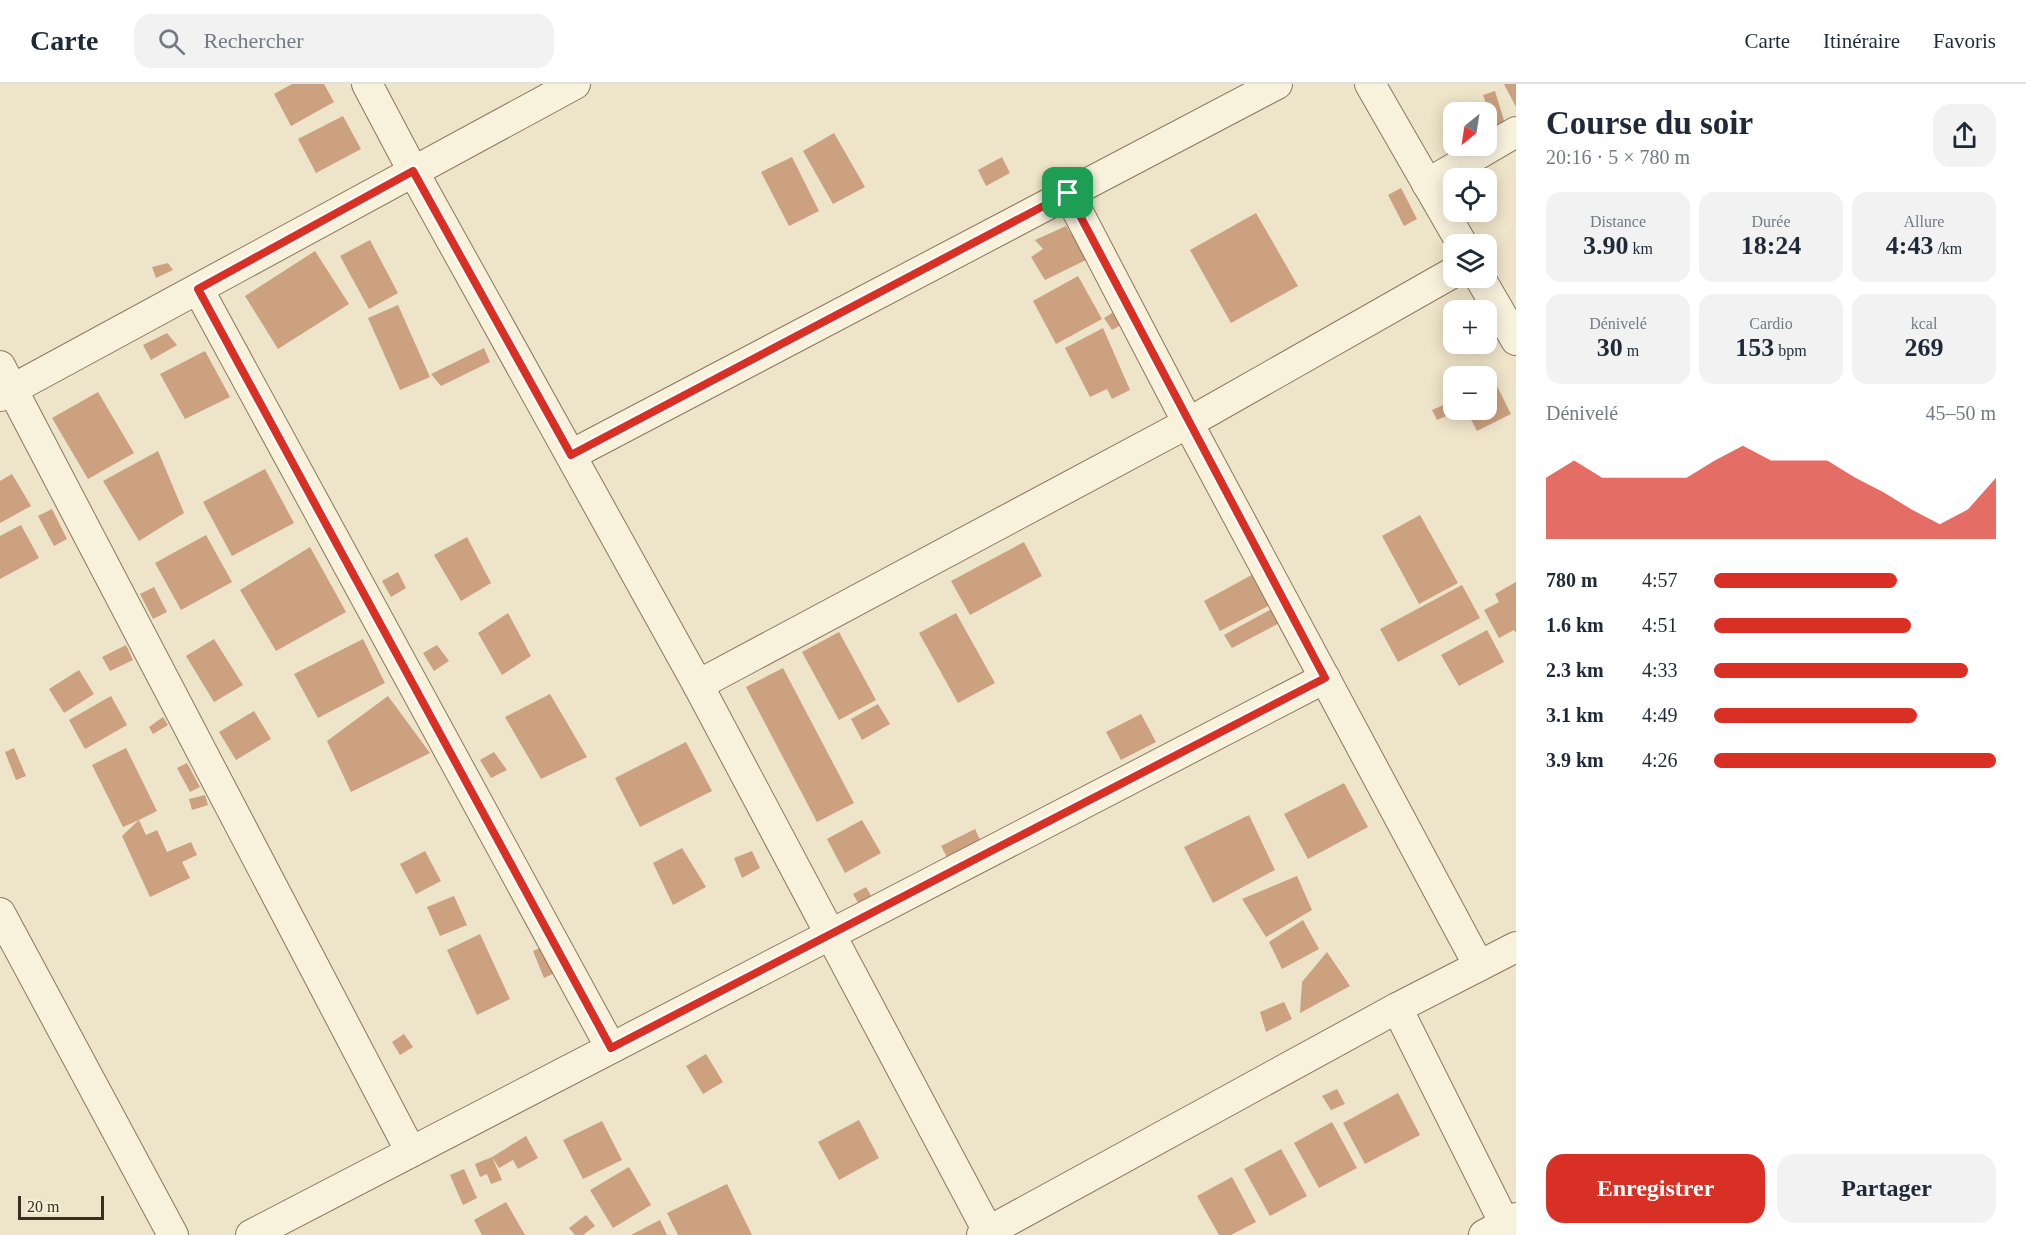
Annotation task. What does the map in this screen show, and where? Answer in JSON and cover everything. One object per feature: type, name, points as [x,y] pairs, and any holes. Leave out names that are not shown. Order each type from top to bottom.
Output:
[{"type":"street","points":[[367,84],[698,685],[832,934],[987,1234],[1397,1008],[1516,947]]},
{"type":"street","points":[[411,1152],[4,384],[198,289],[574,84]]},
{"type":"street","points":[[571,455],[1277,84]]},
{"type":"street","points":[[1370,84],[1456,234]]},
{"type":"street","points":[[1427,184],[1516,132]]},
{"type":"street","points":[[1068,193],[1188,423],[1479,966]]},
{"type":"street","points":[[698,685],[1188,423],[1443,278]]},
{"type":"street","points":[[1486,288],[1516,340]]},
{"type":"street","points":[[198,289],[611,1048]]},
{"type":"street","points":[[251,1235],[1325,678]]},
{"type":"street","points":[[0,913],[174,1235]]},
{"type":"street","points":[[1397,1008],[1502,1226]]},
{"type":"building","points":[[292,84],[324,84],[334,102],[291,126],[274,94]]},
{"type":"building","points":[[1504,84],[1516,84],[1516,107]]},
{"type":"building","points":[[1495,91],[1505,124],[1497,126],[1497,102],[1485,102],[1483,95]]},
{"type":"building","points":[[343,116],[361,149],[316,173],[298,139]]},
{"type":"building","points":[[834,133],[865,187],[833,204],[803,151]]},
{"type":"building","points":[[792,157],[819,211],[789,226],[761,172]]},
{"type":"building","points":[[1002,157],[1010,173],[986,186],[978,170]]},
{"type":"building","points":[[1401,188],[1417,219],[1404,226],[1388,195]]},
{"type":"building","points":[[1256,213],[1298,286],[1231,323],[1190,250]]},
{"type":"building","points":[[1066,226],[1088,259],[1045,280],[1031,257],[1043,249],[1035,240]]},
{"type":"building","points":[[370,240],[398,293],[369,309],[340,256]]},
{"type":"building","points":[[315,251],[349,304],[278,349],[245,296]]},
{"type":"building","points":[[168,263],[173,270],[156,278],[152,267]]},
{"type":"building","points":[[1078,276],[1102,319],[1056,344],[1033,301]]},
{"type":"building","points":[[398,305],[430,377],[400,390],[368,318]]},
{"type":"building","points":[[1118,309],[1123,324],[1112,330],[1104,318]]},
{"type":"building","points":[[1103,328],[1130,390],[1112,399],[1107,389],[1090,397],[1065,348]]},
{"type":"building","points":[[167,333],[177,345],[151,360],[143,345]]},
{"type":"building","points":[[484,348],[490,362],[441,386],[431,374]]},
{"type":"building","points":[[205,351],[230,397],[185,419],[160,374]]},
{"type":"building","points":[[1497,386],[1511,414],[1477,431],[1471,420],[1497,420]]},
{"type":"building","points":[[98,392],[134,453],[88,479],[52,418]]},
{"type":"building","points":[[1443,405],[1443,417],[1437,420],[1432,410]]},
{"type":"building","points":[[158,451],[184,513],[139,541],[103,481]]},
{"type":"building","points":[[265,469],[294,523],[232,556],[203,502]]},
{"type":"building","points":[[12,474],[31,506],[0,523],[0,481]]},
{"type":"building","points":[[52,509],[67,539],[54,546],[38,516]]},
{"type":"building","points":[[1420,515],[1458,583],[1419,604],[1382,536]]},
{"type":"building","points":[[21,525],[39,558],[0,579],[0,536]]},
{"type":"building","points":[[206,535],[232,582],[181,610],[155,563]]},
{"type":"building","points":[[467,537],[491,583],[461,601],[434,555]]},
{"type":"building","points":[[1024,542],[1042,576],[970,615],[951,581]]},
{"type":"building","points":[[310,547],[346,612],[276,651],[240,590]]},
{"type":"building","points":[[1259,571],[1276,602],[1220,631],[1204,601]]},
{"type":"building","points":[[398,572],[406,588],[391,597],[382,581]]},
{"type":"building","points":[[1516,582],[1516,633],[1514,630],[1499,638],[1484,610],[1499,602],[1495,594]]},
{"type":"building","points":[[1462,585],[1480,618],[1398,662],[1380,629]]},
{"type":"building","points":[[154,587],[167,612],[153,619],[140,594]]},
{"type":"building","points":[[1279,605],[1287,619],[1232,648],[1224,635]]},
{"type":"building","points":[[508,613],[531,656],[502,675],[478,633]]},
{"type":"building","points":[[956,613],[995,683],[958,703],[919,633]]},
{"type":"building","points":[[1487,630],[1504,662],[1459,686],[1441,655]]},
{"type":"building","points":[[839,632],[876,700],[839,720],[802,652]]},
{"type":"building","points":[[214,639],[243,685],[214,702],[186,656]]},
{"type":"building","points":[[363,639],[385,683],[318,718],[294,674]]},
{"type":"building","points":[[126,645],[133,660],[110,671],[102,657]]},
{"type":"building","points":[[437,645],[449,661],[434,671],[423,653]]},
{"type":"building","points":[[783,668],[854,803],[817,822],[746,687]]},
{"type":"building","points":[[79,670],[94,694],[64,713],[49,689]]},
{"type":"building","points":[[550,694],[587,757],[541,779],[505,717]]},
{"type":"building","points":[[111,696],[127,725],[85,749],[69,720]]},
{"type":"building","points":[[388,696],[430,753],[351,792],[327,741]]},
{"type":"building","points":[[878,704],[890,724],[862,740],[851,719]]},
{"type":"building","points":[[254,711],[271,739],[236,760],[219,732]]},
{"type":"building","points":[[1141,714],[1156,742],[1121,760],[1106,732]]},
{"type":"building","points":[[163,717],[168,725],[153,734],[149,727]]},
{"type":"building","points":[[686,742],[712,791],[640,827],[615,778]]},
{"type":"building","points":[[14,748],[26,776],[16,780],[5,752]]},
{"type":"building","points":[[126,748],[157,811],[123,827],[92,765]]},
{"type":"building","points":[[494,752],[507,770],[491,778],[480,760]]},
{"type":"building","points":[[187,763],[200,787],[190,792],[177,768]]},
{"type":"building","points":[[1344,783],[1368,827],[1308,859],[1284,814]]},
{"type":"building","points":[[205,795],[208,805],[192,810],[189,799]]},
{"type":"building","points":[[1249,815],[1275,870],[1213,903],[1184,847]]},
{"type":"building","points":[[139,820],[146,835],[157,830],[167,852],[191,842],[197,855],[182,862],[190,878],[150,897],[122,836]]},
{"type":"building","points":[[862,820],[881,853],[845,873],[827,839]]},
{"type":"building","points":[[975,829],[982,844],[949,861],[941,846]]},
{"type":"building","points":[[682,848],[706,887],[673,905],[653,863]]},
{"type":"building","points":[[425,851],[441,881],[416,894],[400,864]]},
{"type":"building","points":[[752,851],[760,868],[742,878],[734,858]]},
{"type":"building","points":[[1297,876],[1312,910],[1266,937],[1242,899]]},
{"type":"building","points":[[866,887],[874,901],[861,908],[853,894]]},
{"type":"building","points":[[454,896],[467,925],[440,936],[427,907]]},
{"type":"building","points":[[1303,920],[1319,949],[1282,969],[1269,942]]},
{"type":"building","points":[[480,934],[510,999],[477,1015],[447,950]]},
{"type":"building","points":[[545,946],[555,973],[544,978],[533,951]]},
{"type":"building","points":[[1327,952],[1350,986],[1300,1013],[1302,982]]},
{"type":"building","points":[[1284,1002],[1292,1019],[1266,1032],[1260,1012]]},
{"type":"building","points":[[404,1034],[413,1047],[400,1055],[392,1042]]},
{"type":"building","points":[[706,1054],[723,1082],[703,1094],[686,1066]]},
{"type":"building","points":[[1337,1089],[1345,1104],[1331,1110],[1322,1096]]},
{"type":"building","points":[[1398,1093],[1420,1135],[1365,1164],[1343,1123]]},
{"type":"building","points":[[859,1120],[879,1158],[839,1180],[818,1142]]},
{"type":"building","points":[[602,1121],[622,1160],[583,1179],[563,1140]]},
{"type":"building","points":[[1332,1122],[1357,1168],[1319,1188],[1294,1143]]},
{"type":"building","points":[[526,1136],[538,1158],[518,1169],[513,1160],[499,1168],[492,1157]]},
{"type":"building","points":[[1281,1149],[1307,1196],[1270,1216],[1244,1169]]},
{"type":"building","points":[[492,1157],[502,1180],[491,1184],[487,1174],[480,1177],[475,1164]]},
{"type":"building","points":[[629,1167],[651,1205],[613,1228],[590,1190]]},
{"type":"building","points":[[464,1169],[477,1198],[463,1205],[450,1175]]},
{"type":"building","points":[[1232,1177],[1256,1222],[1231,1235],[1219,1235],[1197,1196]]},
{"type":"building","points":[[727,1184],[752,1235],[678,1235],[667,1213]]},
{"type":"building","points":[[506,1202],[525,1235],[482,1235],[474,1220]]},
{"type":"building","points":[[586,1215],[595,1226],[583,1235],[575,1235],[569,1228]]},
{"type":"building","points":[[660,1220],[667,1235],[631,1235]]},
{"type":"route","points":[[413,171],[571,455],[1068,193],[1325,678],[611,1048],[198,289],[413,171]]}]
